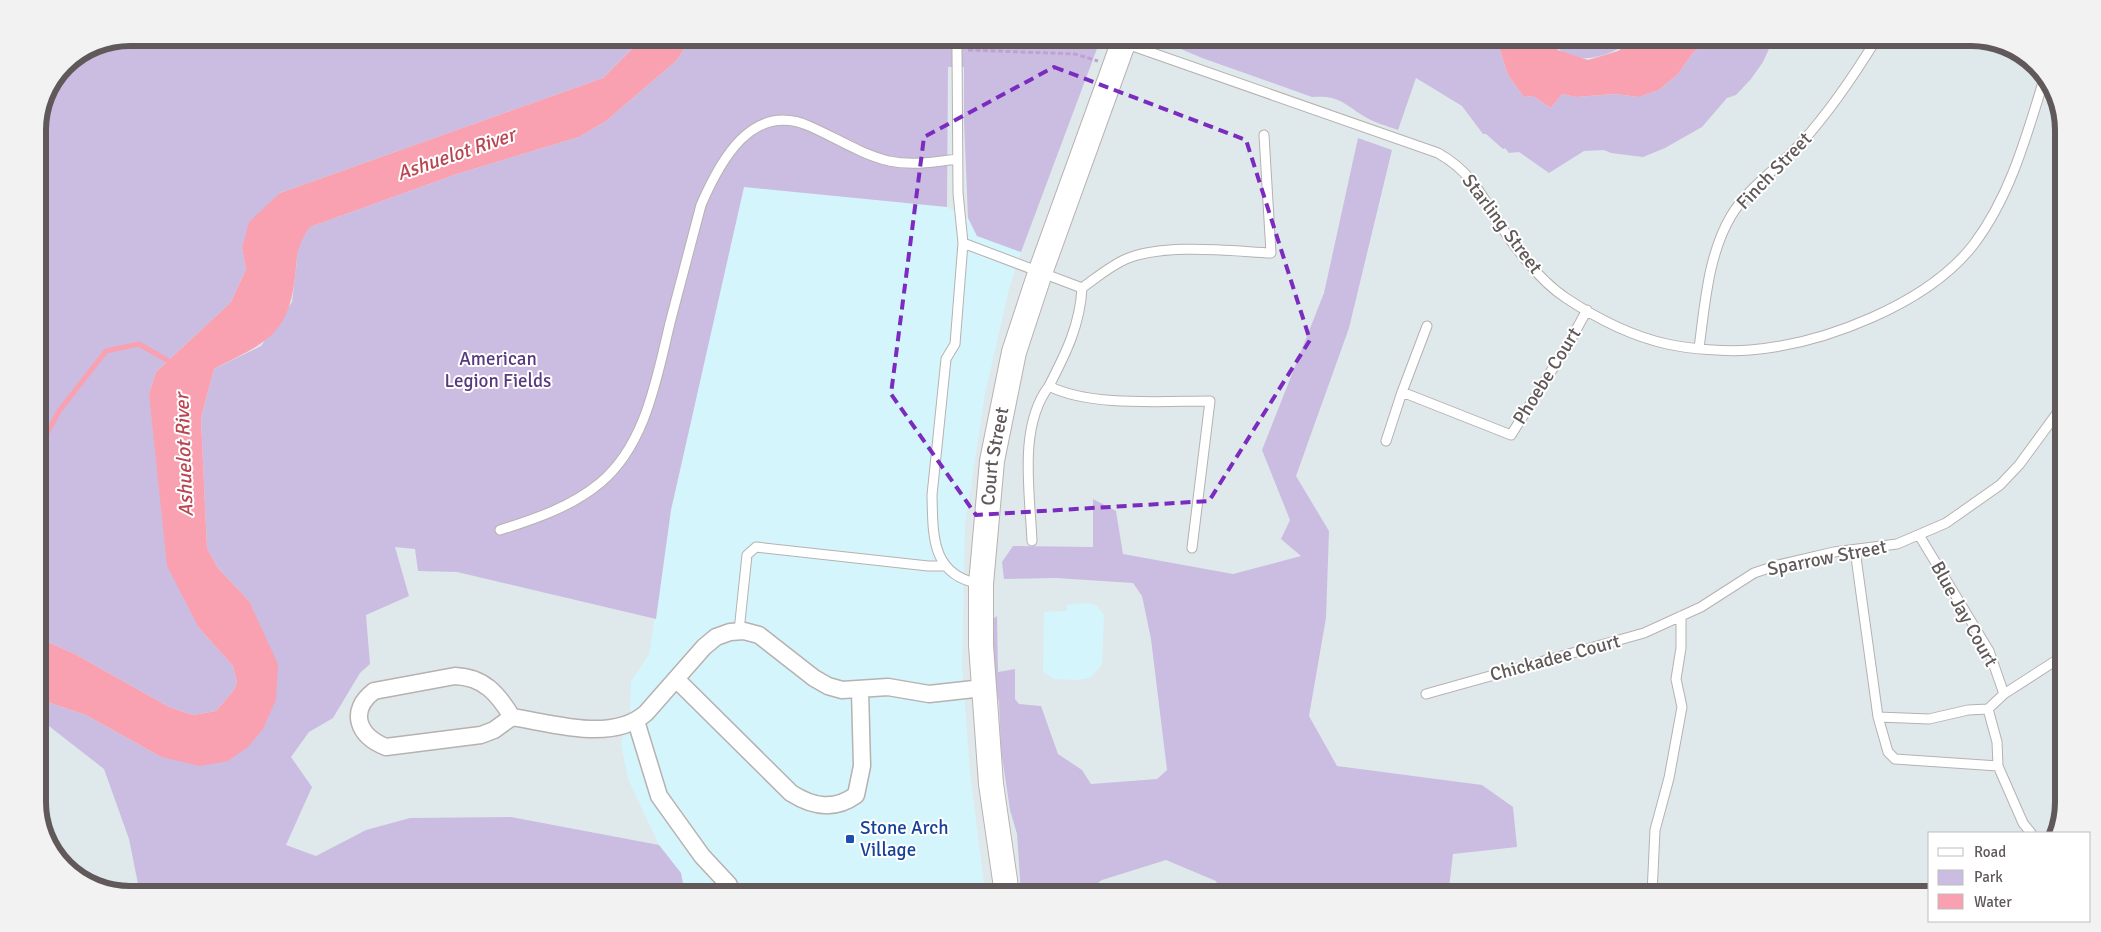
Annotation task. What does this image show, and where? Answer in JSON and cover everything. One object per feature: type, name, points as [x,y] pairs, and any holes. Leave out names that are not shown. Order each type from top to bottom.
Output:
[{"type":"main road","name":"Court Street","points":[[1005,886],[991,784],[983,688],[981,584],[992,461],[1014,352],[1040,273],[1122,46]]},
{"type":"street","points":[[512,717],[492,689],[479,680],[468,676],[455,676],[386,688],[374,692],[359,707],[358,716],[367,735],[376,743],[386,747],[481,735],[494,730],[512,717],[589,729],[624,727],[636,721],[704,647],[716,637],[740,631],[765,638],[814,678],[828,686],[842,690],[888,687],[929,694],[983,688]]},
{"type":"street","points":[[676,679],[791,793],[806,803],[818,806],[831,806],[846,802],[856,795],[862,766],[860,690]]},
{"type":"street","points":[[636,721],[659,796],[702,856],[729,885]]},
{"type":"lane","name":"Starling Street","points":[[1141,46],[1415,144],[1453,162],[1479,190],[1508,237],[1546,282],[1564,297],[1615,326],[1668,344],[1700,348],[1749,350],[1810,338],[1867,320],[1928,286],[1973,245],[1992,214],[2020,156],[2042,85]]},
{"type":"lane","name":"Finch Street","points":[[1700,348],[1710,273],[1719,242],[1731,216],[1753,188],[1801,144],[1816,126],[1853,76],[1872,46]]},
{"type":"lane","points":[[957,49],[957,159],[959,217],[963,243],[955,344],[946,358],[932,495],[934,536],[938,552],[946,566],[955,576],[967,582],[981,584]]},
{"type":"lane","points":[[500,530],[554,511],[580,497],[605,478],[629,449],[650,400],[701,205],[718,170],[727,156],[744,137],[769,121],[782,118],[808,125],[868,154],[888,161],[926,164],[957,159]]},
{"type":"lane","points":[[1032,541],[1030,439],[1034,412],[1071,344],[1078,320],[1082,288],[1105,270],[1127,259],[1148,253],[1194,250],[1271,253],[1264,135]]},
{"type":"lane","points":[[963,243],[1082,288]]},
{"type":"lane","name":"Phoebe Court","points":[[1402,392],[1511,435],[1570,341],[1587,310]]},
{"type":"lane","points":[[1386,441],[1427,326]]},
{"type":"lane","points":[[1049,386],[1072,396],[1128,401],[1210,401],[1192,548]]},
{"type":"lane","name":"Sparrow Street","points":[[1682,616],[1701,607],[1754,573],[1778,564],[1897,544],[1946,524],[2000,485],[2019,465],[2055,416]]},
{"type":"lane","name":"Blue Jay Court","points":[[1919,535],[1989,651],[2004,694]]},
{"type":"lane","points":[[740,631],[747,555],[756,547],[928,566],[946,566]]},
{"type":"lane","points":[[1855,550],[1878,717],[1888,752],[1895,759],[1910,762],[1998,766]]},
{"type":"lane","points":[[1652,886],[1655,830],[1669,778],[1682,707],[1676,679],[1682,648],[1682,616]]},
{"type":"lane","name":"Chickadee Court","points":[[1426,694],[1644,633],[1682,616]]},
{"type":"lane","points":[[1878,717],[1928,719],[1968,710],[1988,709],[2004,694],[2055,662]]},
{"type":"lane","points":[[1988,709],[1996,742],[1998,766],[2023,822],[2030,832]]},
{"type":"path","points":[[957,49],[1075,54],[1098,61]]},
{"type":"highlighted area","points":[[1054,67],[1246,140],[1310,340],[1209,501],[976,515],[891,394],[924,137]]},
{"type":"shaded area","points":[[744,187],[947,207],[968,218],[977,236],[1021,252],[1009,289],[985,394],[965,525],[962,665],[970,773],[984,884],[976,886],[683,886],[681,873],[659,845],[628,779],[621,744],[630,712],[631,681],[649,655],[671,510]]},
{"type":"shaded area","points":[[1088,603],[1097,606],[1104,615],[1102,665],[1090,678],[1077,680],[1054,679],[1043,672],[1044,612],[1067,611],[1067,605]]},
{"type":"green space","points":[[130,46],[635,46],[603,78],[280,193],[242,248],[246,269],[231,302],[156,372],[149,394],[199,628],[233,666],[237,682],[234,690],[216,711],[193,715],[169,707],[75,654],[46,641],[46,125],[49,108],[55,93],[71,71],[84,60],[98,53]]},
{"type":"green space","name":"American Legion Fields","points":[[686,46],[1098,46],[1021,252],[977,236],[968,218],[964,67],[948,67],[947,207],[744,187],[671,510],[656,619],[457,572],[418,571],[415,549],[395,547],[409,596],[366,615],[370,664],[360,673],[333,718],[309,732],[291,757],[312,787],[286,845],[316,856],[366,830],[410,818],[511,817],[659,845],[681,873],[683,886],[138,886],[129,839],[104,769],[46,724],[46,702],[86,715],[161,757],[228,761],[249,601],[218,568],[207,548],[201,418],[214,369],[261,346],[292,302],[299,243],[310,227],[457,174],[579,137],[606,121],[676,61]]},
{"type":"green space","points":[[1174,46],[1499,46],[1508,75],[1524,97],[1533,96],[1551,108],[1562,94],[1576,97],[1615,94],[1639,97],[1659,90],[1678,74],[1696,50],[1711,46],[1770,46],[1763,62],[1751,79],[1736,95],[1727,98],[1702,127],[1665,148],[1643,157],[1611,153],[1604,150],[1584,151],[1549,173],[1519,152],[1509,153],[1505,148],[1503,149],[1486,134],[1483,134],[1462,106],[1416,78],[1398,130],[1370,120],[1334,98],[1312,97]]},
{"type":"green space","points":[[1556,46],[1623,46],[1614,51],[1590,58],[1568,55]]},
{"type":"green space","points":[[1358,138],[1392,150],[1349,328],[1296,476],[1329,531],[1326,618],[1309,716],[1337,766],[1482,785],[1513,807],[1517,847],[1453,854],[1449,886],[1218,886],[1216,881],[1166,860],[1102,880],[1093,886],[1020,886],[1017,834],[1010,810],[1001,750],[999,703],[994,688],[992,620],[997,616],[998,672],[1015,669],[1015,699],[1019,704],[1041,706],[1058,754],[1082,770],[1091,784],[1157,779],[1167,770],[1151,639],[1142,596],[1133,583],[1056,578],[1004,579],[1002,562],[1013,546],[1093,547],[1093,499],[1116,511],[1123,554],[1233,574],[1301,556],[1281,539],[1290,520],[1262,450],[1324,293]]},
{"type":"water","name":"Ashuelot River","points":[[635,46],[686,46],[676,61],[606,121],[579,137],[457,174],[310,227],[300,245],[292,297],[279,326],[259,345],[214,369],[201,418],[207,548],[218,568],[249,601],[278,664],[276,700],[263,729],[248,747],[228,761],[200,766],[161,757],[86,715],[46,702],[46,641],[75,654],[169,707],[193,715],[216,711],[234,690],[237,682],[233,666],[199,628],[167,566],[149,394],[156,372],[231,302],[246,269],[242,248],[249,222],[280,193],[603,78]]},
{"type":"water","points":[[1499,46],[1555,46],[1558,50],[1588,60],[1618,51],[1625,46],[1711,46],[1696,50],[1678,74],[1659,90],[1639,97],[1615,94],[1576,97],[1562,94],[1551,108],[1533,96],[1524,97],[1508,75]]},
{"type":"waterway","points":[[46,435],[59,411],[106,351],[139,344],[172,363]]},
{"type":"place","name":"Stone Arch Village","points":[[850,839]]}]
